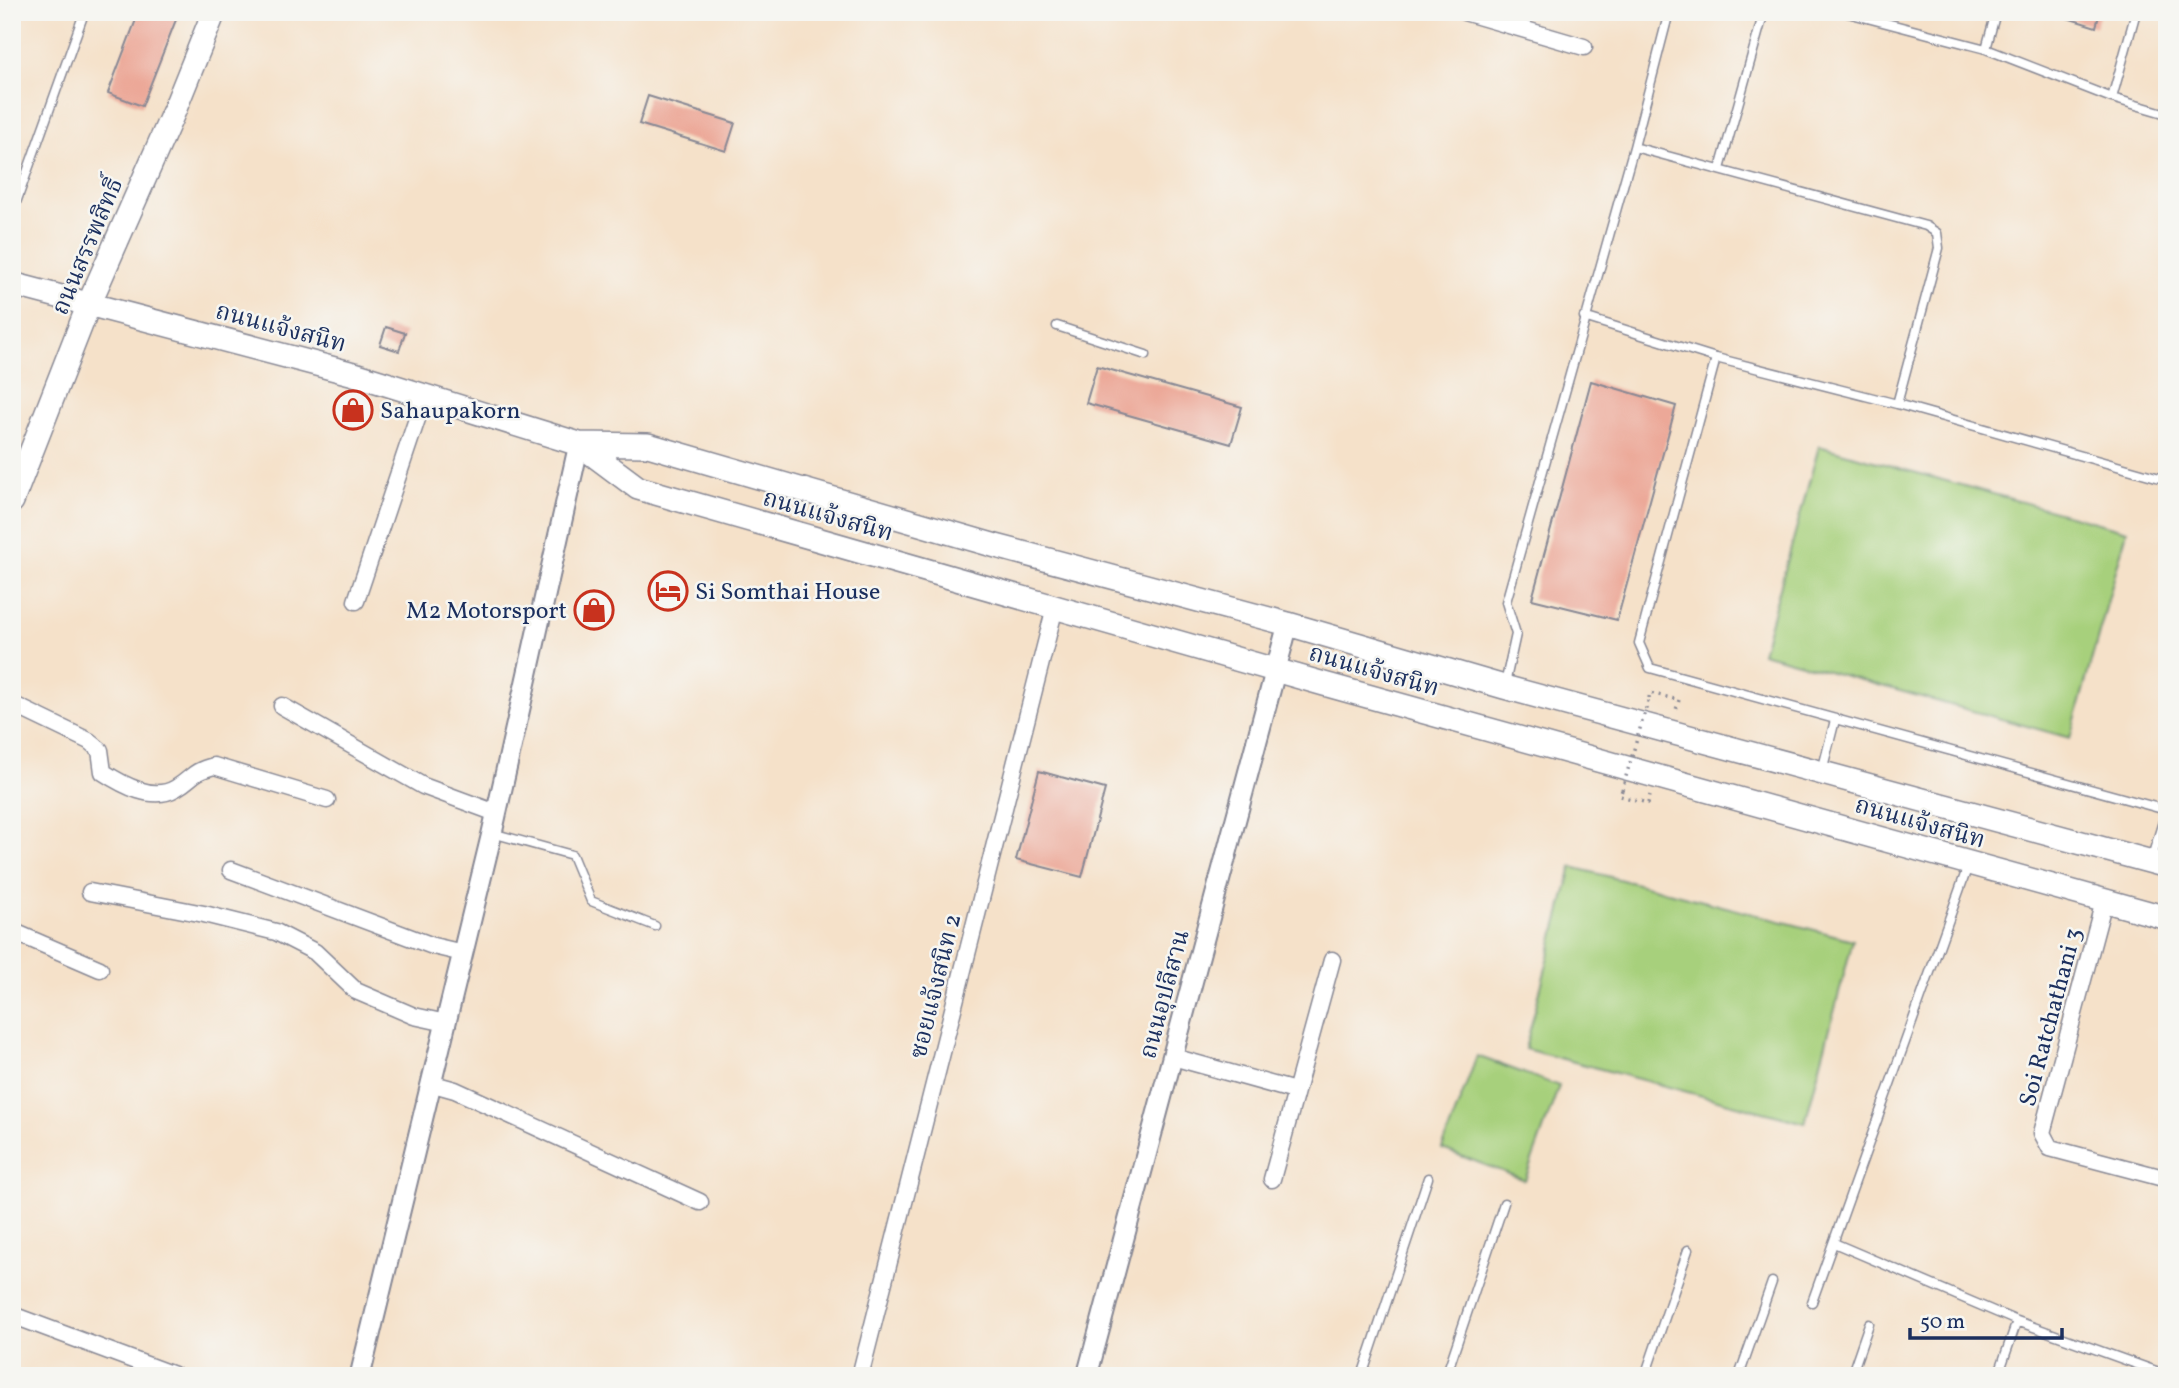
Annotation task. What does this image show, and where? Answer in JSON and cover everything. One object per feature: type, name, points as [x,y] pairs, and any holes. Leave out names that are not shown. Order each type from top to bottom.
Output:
[{"type":"main road","name":"ถนนสรรพสิทธิ์","points":[[12,502],[89,304],[174,111],[214,12]]},
{"type":"main road","name":"ถนนแจ้งสนิท","points":[[12,284],[354,373],[579,444],[648,444],[1096,574],[1288,624],[1504,687],[2159,864]]},
{"type":"main road","name":"ถนนแจ้งสนิท","points":[[579,444],[638,488],[2167,918]]},
{"type":"street","points":[[1464,12],[1584,47]]},
{"type":"street","points":[[356,601],[425,395]]},
{"type":"street","points":[[360,1376],[492,833],[579,444]]},
{"type":"street","name":"ซอยแจ้งสนิท 2","points":[[860,1376],[1055,607]]},
{"type":"street","name":"ถนนอุปลีสาน","points":[[1087,1376],[1288,624]]},
{"type":"street","points":[[12,704],[89,741],[100,750],[103,772],[125,787],[156,793],[175,789],[196,771],[214,766],[327,800]]},
{"type":"street","points":[[282,706],[423,786],[496,813]]},
{"type":"street","points":[[231,870],[433,946],[463,953]]},
{"type":"street","points":[[90,892],[204,914],[276,932],[315,952],[356,991],[414,1016],[446,1023]]},
{"type":"street","name":"Soi Ratchathani 3","points":[[2104,901],[2042,1132],[2050,1147],[2167,1179]]},
{"type":"street","points":[[12,931],[100,970]]},
{"type":"street","points":[[1272,1179],[1332,960]]},
{"type":"street","points":[[1173,1057],[1295,1091]]},
{"type":"street","points":[[430,1083],[455,1090],[700,1202]]},
{"type":"street","points":[[12,1315],[176,1376]]},
{"type":"lane","points":[[12,214],[84,14],[72,12]]},
{"type":"lane","points":[[1504,687],[1516,634],[1506,602],[1634,147],[1669,12]]},
{"type":"lane","points":[[1720,169],[1764,12]]},
{"type":"lane","points":[[1844,12],[1986,49],[2112,98],[2167,114]]},
{"type":"lane","points":[[1986,49],[1996,12]]},
{"type":"lane","points":[[2112,98],[2136,12]]},
{"type":"lane","points":[[1634,147],[1926,226],[1937,233],[1939,248],[1897,404]]},
{"type":"lane","points":[[1584,317],[1716,358],[1897,404],[2167,480]]},
{"type":"lane","points":[[1057,326],[1146,355]]},
{"type":"lane","points":[[1716,358],[1639,643],[1650,668],[2166,810],[2159,864]]},
{"type":"lane","points":[[1822,772],[1835,720]]},
{"type":"lane","points":[[492,833],[572,855],[591,901],[655,926]]},
{"type":"lane","points":[[1812,1302],[1969,863]]},
{"type":"lane","points":[[1362,1376],[1428,1178]]},
{"type":"lane","points":[[1446,1376],[1504,1203]]},
{"type":"lane","points":[[1834,1243],[2017,1321],[2167,1375]]},
{"type":"lane","points":[[1645,1376],[1688,1250]]},
{"type":"lane","points":[[1739,1376],[1772,1282]]},
{"type":"lane","points":[[1998,1376],[2017,1321]]},
{"type":"lane","points":[[1851,1376],[1869,1324]]},
{"type":"path","points":[[1648,803],[1620,796],[1650,692],[1679,700]]},
{"type":"green space","points":[[1819,446],[2127,531],[2070,738],[1762,653]]},
{"type":"green space","points":[[1572,867],[1853,940],[1805,1123],[1525,1049]]},
{"type":"green space","points":[[1477,1056],[1559,1086],[1525,1180],[1442,1149]]},
{"type":"building","points":[[139,12],[179,12],[142,106],[108,93]]},
{"type":"building","points":[[2048,12],[2100,12],[2096,27]]},
{"type":"building","points":[[648,96],[735,123],[726,151],[639,124]]},
{"type":"building","points":[[386,327],[405,333],[399,351],[380,345]]},
{"type":"building","points":[[1097,366],[1242,407],[1231,444],[1086,403]]},
{"type":"building","points":[[1591,381],[1676,406],[1617,620],[1532,599]]},
{"type":"building","points":[[1039,771],[1105,789],[1082,877],[1016,860]]},
{"type":"place","name":"Sahaupakorn","points":[[353,410]]},
{"type":"place","name":"Si Somthai House","points":[[668,591]]},
{"type":"place","name":"M2 Motorsport","points":[[594,610]]}]
